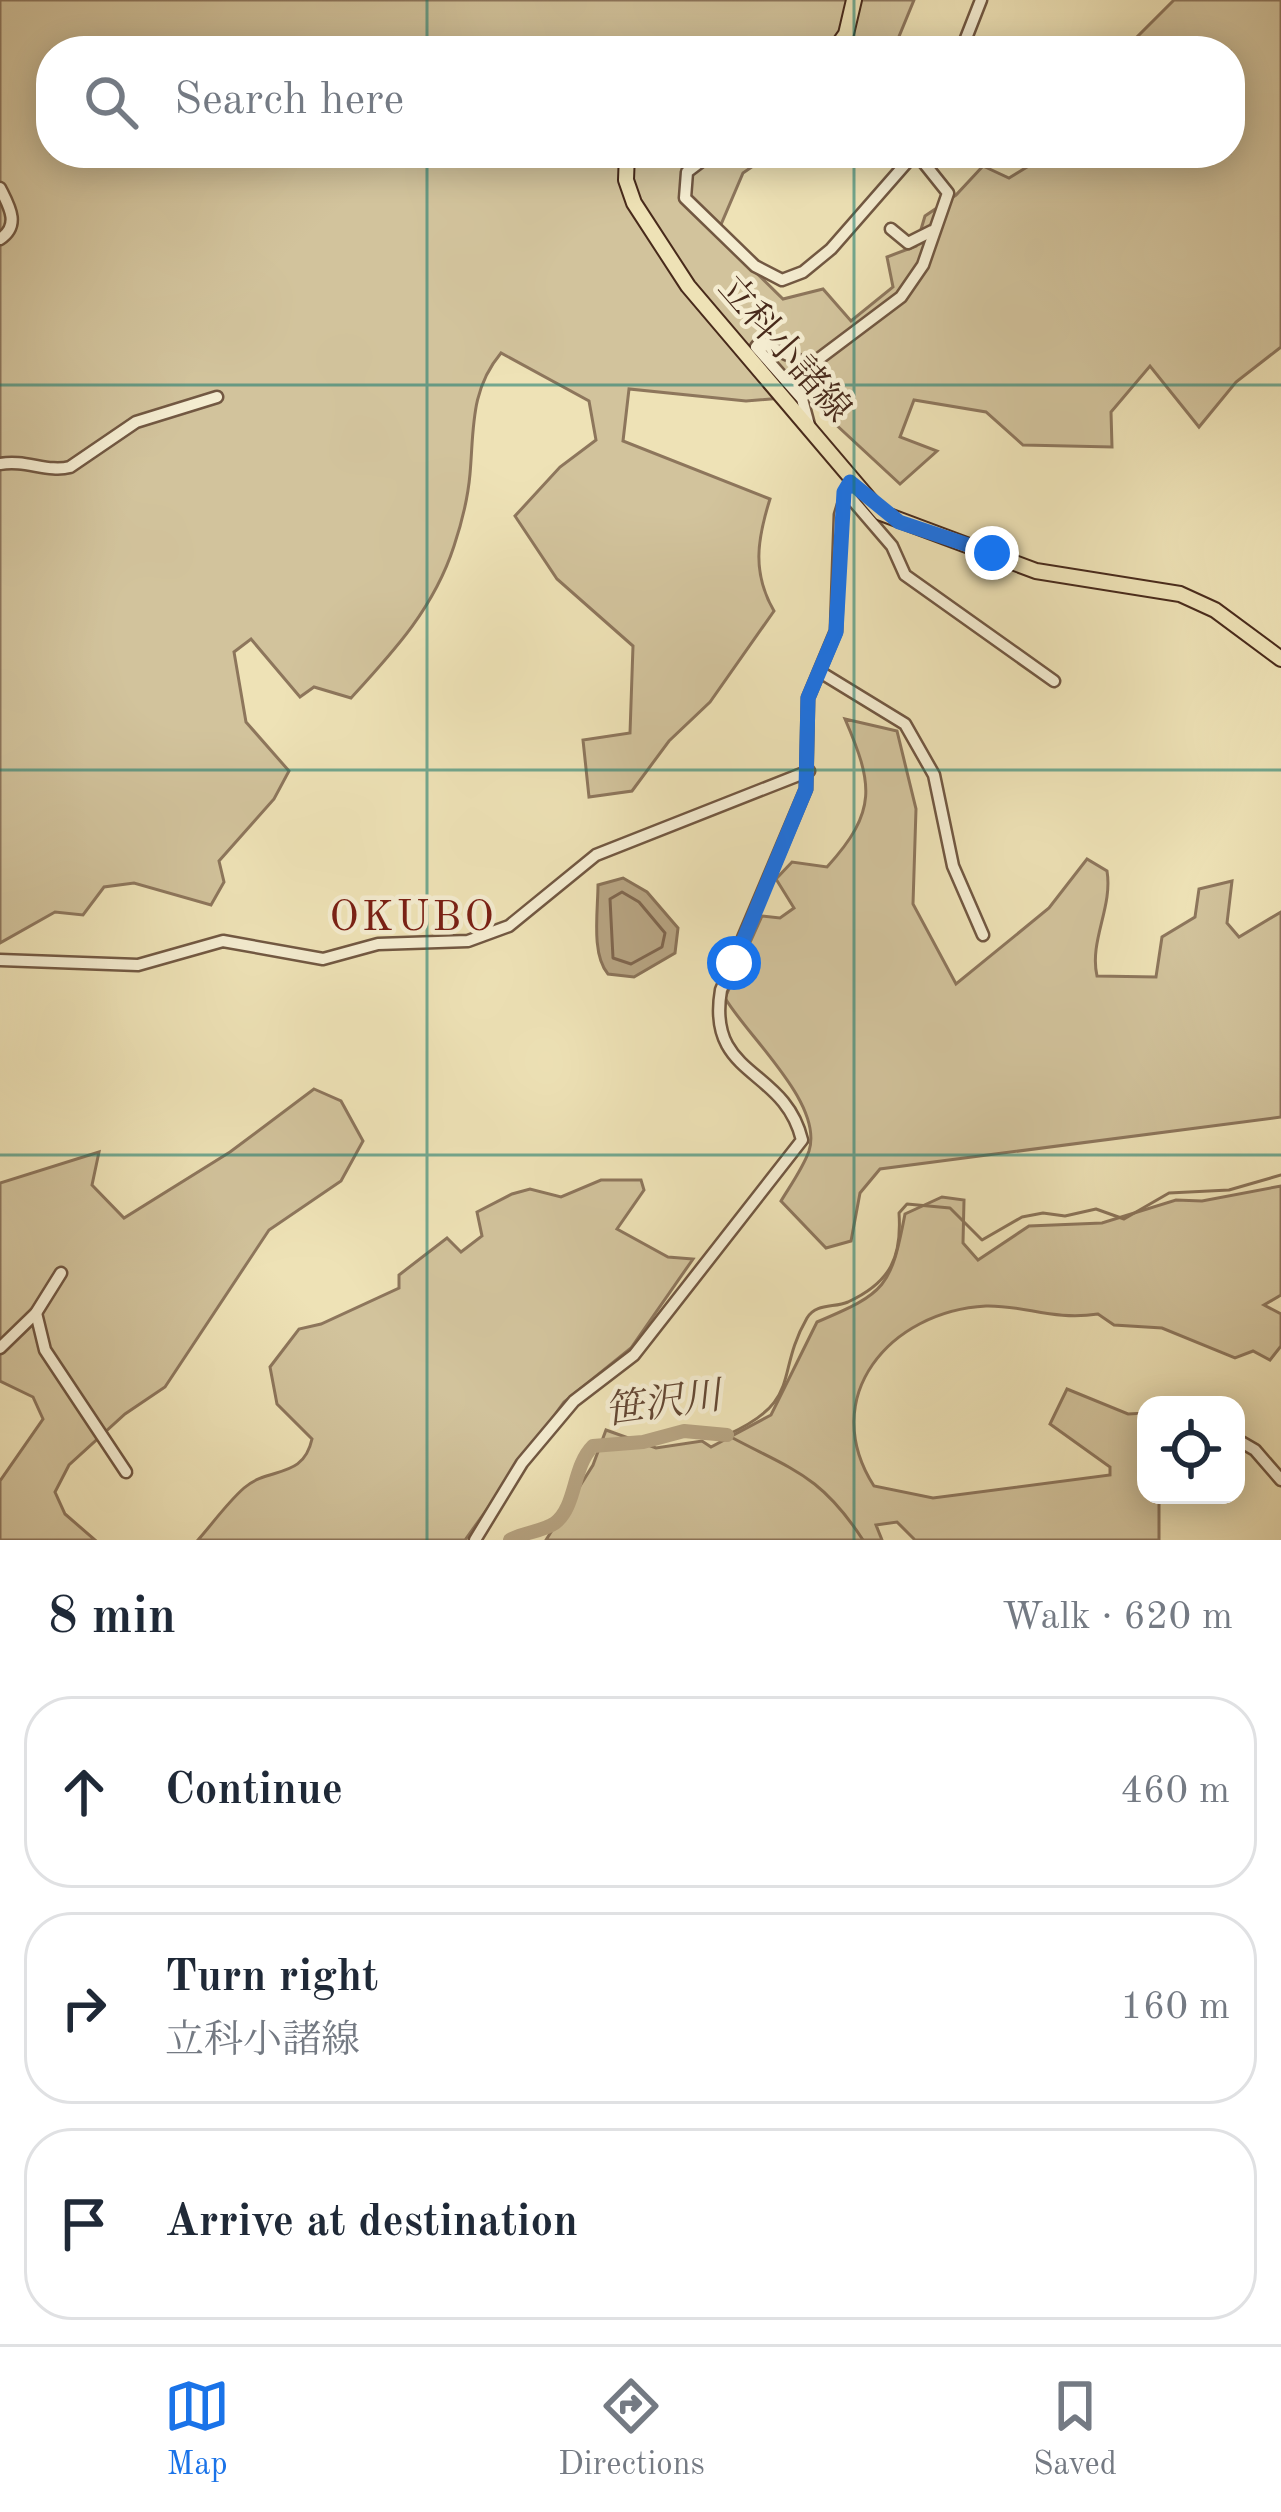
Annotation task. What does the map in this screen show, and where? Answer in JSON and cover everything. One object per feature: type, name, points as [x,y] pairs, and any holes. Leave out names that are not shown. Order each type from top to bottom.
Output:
[{"type":"main road","points":[[845,36],[854,0]]},
{"type":"main road","name":"立科小諸線","points":[[628,168],[629,190],[652,234],[748,361],[809,425],[850,482],[899,522],[974,544],[1014,564],[1058,577],[1180,593],[1215,610],[1281,659]]},
{"type":"street","points":[[967,36],[981,0]]},
{"type":"street","points":[[692,168],[687,172],[685,199],[755,266],[782,280],[803,272],[831,249],[902,168]]},
{"type":"street","points":[[809,425],[802,399],[757,343],[803,362],[823,359],[901,297],[923,265],[948,193],[927,168]]},
{"type":"street","points":[[0,188],[13,217],[0,239]]},
{"type":"street","points":[[891,229],[908,243],[932,231]]},
{"type":"street","points":[[0,464],[25,459],[58,470],[70,467],[136,422],[217,397]]},
{"type":"street","points":[[475,1540],[522,1463],[574,1401],[634,1355],[802,1139],[783,1097],[729,1054],[717,1017],[722,991],[758,900],[799,815],[809,771],[807,709],[836,632],[840,515],[850,482]]},
{"type":"street","points":[[850,482],[849,496],[892,546],[905,574],[1054,680]]},
{"type":"street","points":[[820,671],[905,724],[934,776],[952,866],[983,935]]},
{"type":"street","points":[[0,960],[138,965],[223,941],[323,959],[378,944],[427,946],[468,941],[509,926],[596,855],[809,771]]},
{"type":"street","points":[[0,1348],[36,1313],[62,1273]]},
{"type":"street","points":[[36,1313],[52,1362],[126,1472]]},
{"type":"street","points":[[1245,1444],[1281,1480]]},
{"type":"shaded area","points":[[0,0],[914,0],[899,36],[36,36],[36,168],[750,168],[743,173],[717,234],[783,299],[823,289],[851,321],[893,287],[887,257],[916,246],[925,216],[956,195],[981,168],[1009,178],[1025,168],[1245,168],[1245,36],[1138,36],[1174,0],[1281,0],[1281,347],[1236,382],[1199,427],[1150,366],[1111,412],[1112,447],[1023,445],[986,412],[914,400],[900,437],[937,451],[900,484],[805,396],[746,401],[629,389],[623,441],[770,499],[759,556],[762,583],[774,611],[710,702],[669,741],[632,791],[589,797],[583,740],[630,733],[633,646],[557,579],[515,516],[560,467],[596,440],[589,401],[501,353],[479,396],[466,501],[446,568],[411,628],[367,681],[351,698],[314,687],[300,697],[251,639],[234,652],[246,722],[289,771],[274,799],[219,861],[224,882],[211,905],[134,883],[104,887],[83,915],[55,912],[0,943]]},
{"type":"shaded area","points":[[845,719],[897,731],[916,809],[913,904],[956,984],[1049,908],[1087,859],[1107,871],[1097,976],[1156,977],[1162,937],[1195,917],[1199,889],[1232,881],[1227,923],[1239,937],[1281,912],[1281,1117],[880,1169],[860,1193],[851,1241],[826,1248],[781,1201],[809,1151],[811,1133],[805,1113],[795,1092],[725,998],[762,916],[780,918],[794,908],[776,879],[792,862],[827,867],[862,813],[865,780]]},
{"type":"shaded area","points":[[314,1089],[341,1101],[363,1141],[341,1181],[269,1230],[165,1387],[125,1414],[69,1465],[55,1492],[65,1514],[95,1540],[0,1540],[0,1481],[43,1419],[33,1397],[0,1381],[0,1183],[99,1152],[92,1185],[124,1218],[230,1152]]},
{"type":"shaded area","points":[[601,1180],[641,1180],[644,1190],[617,1229],[668,1257],[693,1259],[631,1348],[564,1402],[465,1540],[198,1540],[244,1488],[293,1467],[308,1452],[312,1439],[277,1404],[270,1367],[299,1329],[321,1324],[399,1288],[399,1275],[447,1238],[461,1252],[482,1236],[477,1212],[512,1194],[530,1189],[561,1197]]},
{"type":"shaded area","points":[[1281,1186],[1281,1295],[1264,1305],[1281,1314],[1281,1346],[1270,1360],[1253,1351],[1235,1358],[1162,1328],[1114,1325],[1098,1314],[1067,1316],[986,1306],[920,1324],[893,1342],[873,1364],[859,1391],[854,1421],[859,1453],[874,1486],[933,1498],[1110,1475],[1110,1467],[1050,1424],[1067,1389],[1137,1414],[1137,1504],[1159,1504],[1159,1540],[915,1540],[897,1522],[876,1525],[882,1540],[546,1540],[593,1465],[606,1430],[656,1448],[702,1441],[711,1447],[771,1415],[817,1322],[858,1303],[882,1284],[895,1258],[905,1214],[942,1197],[964,1200],[963,1243],[978,1260],[1029,1226],[1102,1223],[1176,1200],[1202,1201]]},
{"type":"water","points":[[623,878],[647,892],[678,928],[675,953],[634,977],[608,974],[597,944],[598,885]]},
{"type":"waterway","name":"笹沢川","points":[[727,1435],[751,1422],[777,1398],[797,1338],[811,1313],[848,1302],[884,1277],[896,1255],[899,1213],[907,1204],[950,1208],[982,1240],[1022,1217],[1065,1216],[1096,1209],[1124,1219],[1169,1193],[1229,1190],[1281,1175]]},
{"type":"waterway","name":"笹沢川","points":[[510,1540],[550,1526],[562,1516],[581,1464],[593,1446],[643,1442],[684,1431],[727,1435]]},
{"type":"waterway","points":[[729,1436],[818,1487],[863,1540]]},
{"type":"district","name":"OKUBO","points":[[413,919]]},
{"type":"route","points":[[734,963],[806,789],[808,698],[833,649],[840,515],[850,482],[881,513],[992,553]]}]
